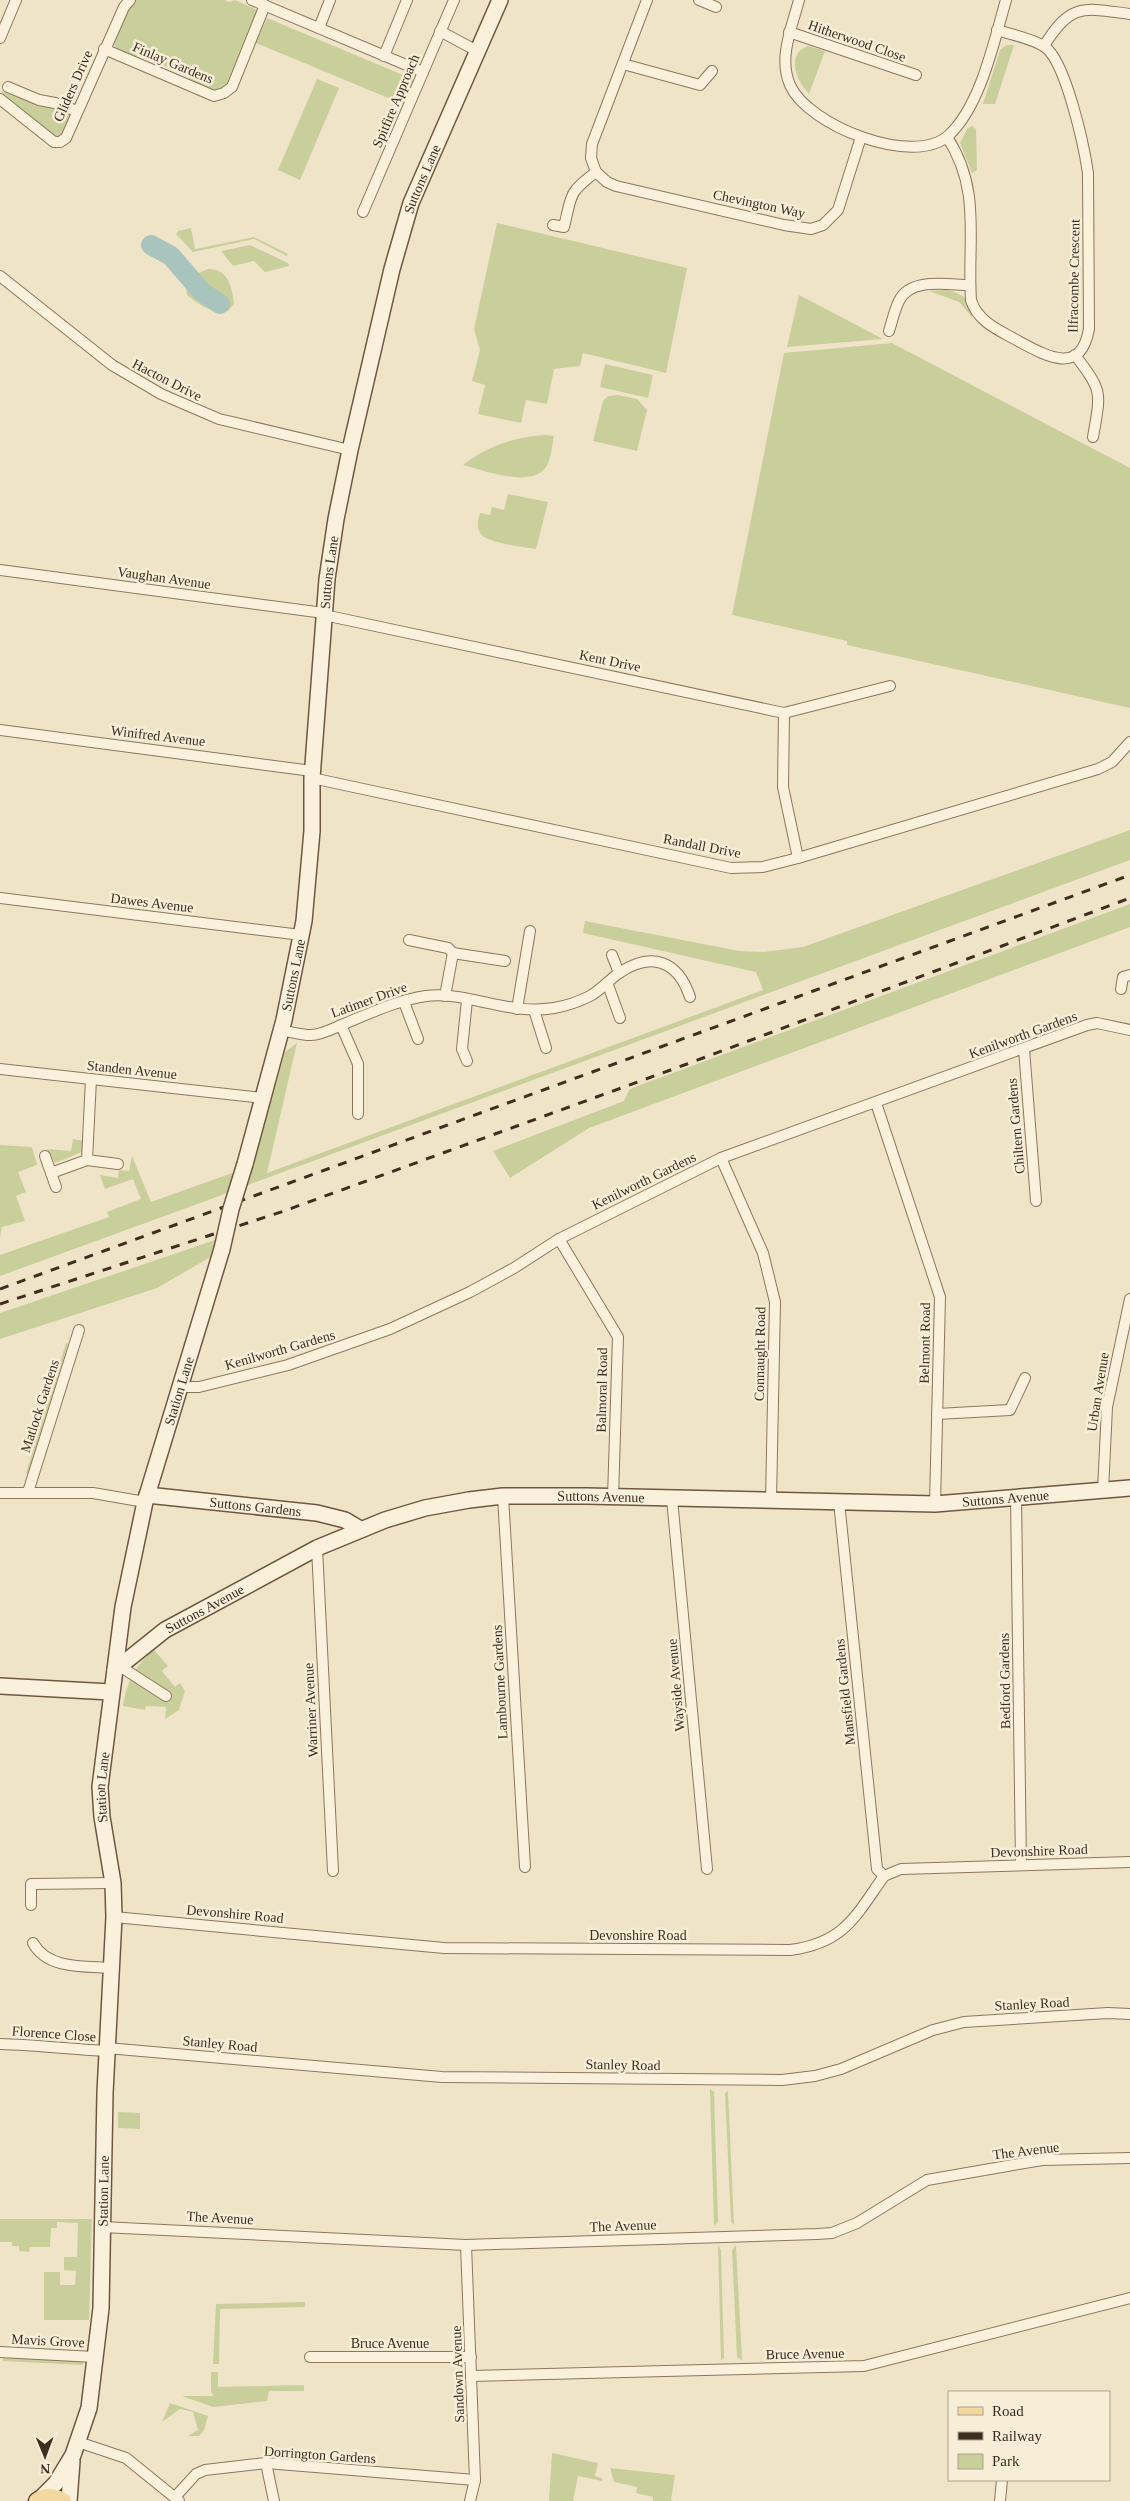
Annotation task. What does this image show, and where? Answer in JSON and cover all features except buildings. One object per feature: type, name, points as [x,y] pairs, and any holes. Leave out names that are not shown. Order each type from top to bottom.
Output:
[{"type":"main road","name":"Station Lane","points":[[39,2499],[56,2497],[63,2501]]},
{"type":"street","points":[[0,38],[16,0]]},
{"type":"street","name":"Gliders Drive","points":[[0,99],[54,142],[60,142],[66,138],[104,49],[124,7],[130,0]]},
{"type":"street","points":[[252,0],[423,72]]},
{"type":"street","points":[[319,28],[330,0]]},
{"type":"street","points":[[384,56],[406,0]]},
{"type":"street","name":"Spitfire Approach","points":[[363,212],[454,0]]},
{"type":"street","name":"Suttons Lane","points":[[245,1164],[282,1030],[301,936],[309,878],[312,831],[312,774],[324,614],[336,519],[350,450],[392,269],[411,203],[500,0]]},
{"type":"street","points":[[554,225],[564,227],[572,194],[576,188],[596,172],[591,158],[592,144],[647,0]]},
{"type":"street","points":[[699,0],[716,7]]},
{"type":"street","points":[[799,0],[789,32],[786,53],[786,76],[795,95],[823,119],[861,136],[909,147],[932,144],[947,137],[962,122],[973,104],[1006,0]]},
{"type":"street","points":[[997,30],[1044,46],[1069,14],[1097,5],[1130,14]]},
{"type":"street","name":"Finlay Gardens","points":[[104,49],[214,96],[224,93],[232,87],[265,6]]},
{"type":"street","points":[[440,31],[477,50]]},
{"type":"street","name":"Hitherwood Close","points":[[789,32],[916,75]]},
{"type":"street","name":"Ilfracombe Crescent","points":[[1044,46],[1054,55],[1061,69],[1088,173],[1089,329],[1086,343],[1075,355]]},
{"type":"street","points":[[623,64],[700,85],[712,71]]},
{"type":"street","points":[[8,88],[39,100],[55,103],[77,111]]},
{"type":"street","name":"Chevington Way","points":[[596,172],[607,182],[616,186],[784,225],[811,229],[823,225],[838,210],[861,136]]},
{"type":"street","points":[[947,137],[955,149],[969,184],[970,285],[972,305],[978,315],[988,324],[1048,357],[1060,359],[1075,355],[1095,381],[1099,392],[1093,437]]},
{"type":"street","name":"Hacton Drive","points":[[0,276],[112,365],[161,394],[218,419],[350,450]]},
{"type":"street","points":[[889,331],[898,302],[904,292],[914,286],[970,285]]},
{"type":"street","name":"Vaughan Avenue","points":[[0,570],[324,614]]},
{"type":"street","name":"Kent Drive","points":[[324,614],[784,713],[890,686]]},
{"type":"street","points":[[784,713],[783,787],[798,858]]},
{"type":"street","name":"Winifred Avenue","points":[[0,730],[312,774]]},
{"type":"street","name":"Randall Drive","points":[[312,774],[731,868],[764,867],[1098,769],[1112,762],[1130,742]]},
{"type":"street","name":"Dawes Avenue","points":[[0,898],[301,936]]},
{"type":"street","points":[[517,1008],[530,931]]},
{"type":"street","points":[[409,940],[448,948],[453,953],[505,961]]},
{"type":"street","points":[[445,996],[453,953]]},
{"type":"street","points":[[612,955],[619,973]]},
{"type":"street","name":"Latimer Drive","points":[[282,1030],[313,1035],[404,1002],[428,996],[445,996],[534,1010],[571,1004],[608,984],[619,973],[645,963],[661,962],[671,966],[680,974],[690,997]]},
{"type":"street","points":[[1121,990],[1123,977],[1130,974]]},
{"type":"street","points":[[608,984],[620,1018]]},
{"type":"street","points":[[466,1060],[462,1049],[467,1000]]},
{"type":"street","points":[[404,1002],[418,1039]]},
{"type":"street","points":[[534,1010],[546,1048]]},
{"type":"street","name":"Kenilworth Gardens","points":[[180,1387],[199,1387],[280,1368],[390,1329],[502,1275],[558,1239],[721,1158],[1097,1023],[1130,1030]]},
{"type":"street","points":[[341,1025],[358,1064],[358,1114]]},
{"type":"street","name":"Chiltern Gardens","points":[[1024,1049],[1036,1201]]},
{"type":"street","name":"Standen Avenue","points":[[0,1069],[262,1098]]},
{"type":"street","points":[[87,1160],[92,1079]]},
{"type":"street","name":"Belmont Road","points":[[876,1103],[940,1297],[935,1504]]},
{"type":"street","points":[[45,1156],[56,1187]]},
{"type":"street","name":"Connaught Road","points":[[721,1158],[763,1253],[775,1302],[771,1500]]},
{"type":"street","points":[[51,1173],[87,1160],[118,1164]]},
{"type":"street","name":"Station Lane","points":[[39,2499],[56,2483],[75,2448],[89,2408],[101,2308],[107,2049],[114,1917],[113,1883],[102,1817],[100,1786],[111,1692],[118,1668],[127,1582],[146,1499],[222,1249],[231,1209],[245,1164]]},
{"type":"street","name":"Balmoral Road","points":[[558,1239],[589,1286],[618,1337],[613,1498]]},
{"type":"street","name":"Urban Avenue","points":[[1103,1491],[1107,1407],[1130,1299]]},
{"type":"street","name":"Matlock Gardens","points":[[28,1492],[79,1330]]},
{"type":"street","points":[[937,1414],[1010,1410],[1024,1378]]},
{"type":"street","name":"Suttons Avenue","points":[[118,1668],[165,1630],[317,1548],[360,1529],[425,1508],[502,1496],[935,1504],[1130,1488]]},
{"type":"street","points":[[0,1493],[93,1493],[146,1499]]},
{"type":"street","name":"Lambourne Gardens","points":[[502,1496],[525,1867]]},
{"type":"street","name":"Bedford Gardens","points":[[1016,1498],[1021,1865]]},
{"type":"street","name":"Suttons Gardens","points":[[146,1499],[317,1513],[345,1520],[360,1529]]},
{"type":"street","name":"Wayside Avenue","points":[[672,1499],[707,1869]]},
{"type":"street","name":"Mansfield Gardens","points":[[839,1502],[877,1869],[884,1876]]},
{"type":"street","name":"Warriner Avenue","points":[[317,1548],[333,1871]]},
{"type":"street","points":[[118,1668],[166,1696]]},
{"type":"street","points":[[0,1686],[111,1692]]},
{"type":"street","name":"Devonshire Road","points":[[114,1917],[444,1948],[790,1950],[815,1945],[838,1934],[851,1922],[884,1876],[901,1869],[1130,1862]]},
{"type":"street","points":[[31,1905],[31,1884],[113,1883]]},
{"type":"street","points":[[33,1944],[38,1952],[53,1961],[64,1964],[112,1968]]},
{"type":"street","name":"Stanley Road","points":[[107,2049],[442,2077],[782,2080],[814,2076],[841,2069],[933,2030],[964,2022],[1108,2013],[1130,2014]]},
{"type":"street","name":"Florence Close","points":[[0,2044],[44,2045],[58,2049],[107,2049]]},
{"type":"street","name":"The Avenue","points":[[102,2226],[466,2245],[832,2233],[857,2224],[927,2180],[1042,2160],[1130,2158]]},
{"type":"street","name":"Sandown Avenue","points":[[466,2245],[475,2480],[470,2501]]},
{"type":"street","name":"Bruce Avenue","points":[[472,2376],[864,2366],[1130,2298]]},
{"type":"street","name":"Mavis Grove","points":[[0,2352],[95,2357]]},
{"type":"street","name":"Bruce Avenue","points":[[310,2357],[471,2357]]},
{"type":"street","points":[[75,2448],[126,2458],[177,2499]]},
{"type":"street","name":"Station Lane","points":[[69,2501],[75,2448]]},
{"type":"street","points":[[266,2463],[274,2501]]},
{"type":"street","name":"Dorrington Gardens","points":[[177,2499],[196,2474],[205,2470],[266,2463],[475,2480]]},
{"type":"street","points":[[1000,2501],[1002,2481]]},
{"type":"green space","points":[[136,0],[225,0],[229,2],[235,0],[255,9],[257,11],[225,87],[214,90],[190,81],[188,76],[140,55],[135,57],[115,48],[114,42],[118,29]]},
{"type":"green space","points":[[267,18],[415,80],[405,105],[256,43]]},
{"type":"green space","points":[[1007,45],[1014,45],[995,104],[983,104],[1000,50]]},
{"type":"green space","points":[[808,46],[825,51],[809,94],[797,76],[795,68],[797,55]]},
{"type":"green space","points":[[317,79],[339,88],[300,180],[278,170]]},
{"type":"green space","points":[[0,91],[71,115],[63,135],[56,138]]},
{"type":"green space","points":[[972,126],[976,129],[977,170],[972,173],[960,143],[967,129]]},
{"type":"green space","points":[[497,223],[687,268],[666,373],[583,353],[580,366],[554,369],[547,404],[526,400],[521,423],[478,414],[485,385],[472,381],[480,350],[474,329]]},
{"type":"green space","points":[[191,228],[195,249],[254,237],[288,254],[287,256],[254,239],[193,252],[176,234],[178,231]]},
{"type":"green space","points":[[250,245],[288,263],[289,266],[265,272],[254,261],[233,266],[221,251]]},
{"type":"green space","points":[[208,269],[220,272],[228,280],[234,304],[228,311],[211,310],[187,295],[187,285],[192,278]]},
{"type":"green space","points":[[946,290],[961,295],[969,302],[972,317],[959,302],[929,291]]},
{"type":"green space","points":[[799,295],[883,339],[787,347]]},
{"type":"green space","points":[[892,343],[1130,468],[1130,708],[847,645],[847,641],[732,615],[784,353]]},
{"type":"green space","points":[[605,364],[653,375],[648,398],[600,387]]},
{"type":"green space","points":[[618,395],[637,399],[647,410],[637,451],[593,441],[603,401],[608,396]]},
{"type":"green space","points":[[545,435],[554,436],[548,464],[539,473],[530,477],[494,474],[463,465],[472,458],[501,444],[512,440]]},
{"type":"green space","points":[[508,494],[548,502],[536,549],[497,542],[480,533],[478,521],[480,513],[490,515],[492,507],[504,510]]},
{"type":"green space","points":[[1130,830],[1130,860],[248,1185],[285,1052],[297,1043],[267,1173],[763,990],[756,972],[583,933],[585,921],[739,951],[764,952],[803,947]]},
{"type":"green space","points":[[1130,904],[1130,927],[589,1128],[510,1178],[493,1151],[624,1101],[629,1090],[635,1087]]},
{"type":"green space","points":[[73,1139],[84,1141],[82,1152],[55,1163],[47,1149],[71,1151]]},
{"type":"green space","points":[[0,1145],[32,1147],[37,1165],[18,1172],[26,1192],[16,1196],[25,1221],[2,1227],[0,1238]]},
{"type":"green space","points":[[132,1156],[151,1202],[235,1172],[233,1191],[0,1276],[0,1255],[109,1217],[107,1212],[141,1199],[133,1179],[105,1189],[100,1175],[118,1178],[119,1170],[129,1171]]},
{"type":"green space","points":[[218,1239],[214,1255],[157,1288],[0,1339],[0,1313]]},
{"type":"green space","points":[[66,1343],[68,1344],[28,1474],[26,1473]]},
{"type":"green space","points":[[154,1650],[168,1666],[162,1671],[175,1687],[180,1683],[185,1691],[179,1710],[165,1719],[166,1707],[146,1706],[145,1710],[123,1706],[132,1675],[141,1662]]},
{"type":"green space","points":[[710,2089],[714,2092],[718,2222],[714,2226]]},
{"type":"green space","points":[[728,2091],[734,2225],[731,2222],[725,2093]]},
{"type":"green space","points":[[118,2112],[140,2113],[140,2129],[118,2128]]},
{"type":"green space","points":[[0,2219],[92,2219],[89,2320],[44,2320],[44,2272],[60,2272],[60,2285],[75,2285],[76,2271],[64,2270],[64,2257],[77,2257],[78,2223],[57,2222],[57,2228],[51,2228],[50,2247],[30,2247],[29,2252],[19,2251],[19,2246],[12,2246],[12,2242],[0,2242]]},
{"type":"green space","points":[[718,2245],[721,2250],[724,2358],[721,2361]]},
{"type":"green space","points":[[736,2245],[742,2360],[737,2357],[732,2250]]},
{"type":"green space","points":[[305,2302],[305,2307],[220,2309],[219,2364],[213,2364],[216,2304]]},
{"type":"green space","points":[[3,2358],[83,2361],[83,2365],[3,2361]]},
{"type":"green space","points":[[211,2372],[218,2372],[218,2387],[304,2385],[304,2391],[269,2391],[267,2401],[213,2407],[182,2396],[213,2396],[211,2391]]},
{"type":"green space","points":[[170,2403],[208,2416],[204,2430],[199,2436],[188,2436],[198,2430],[193,2412],[180,2409],[162,2422]]},
{"type":"green space","points":[[552,2453],[598,2463],[595,2476],[602,2478],[602,2481],[578,2476],[573,2501],[549,2501]]},
{"type":"green space","points":[[610,2468],[675,2475],[671,2500],[673,2501],[653,2501],[653,2497],[636,2493],[637,2487],[614,2482]]},
{"type":"waterway","points":[[151,245],[171,256],[202,292],[220,304]]},
{"type":"railway","points":[[0,1289],[1130,875]]},
{"type":"railway","points":[[0,1304],[284,1211],[687,1064],[1130,898]]}]
